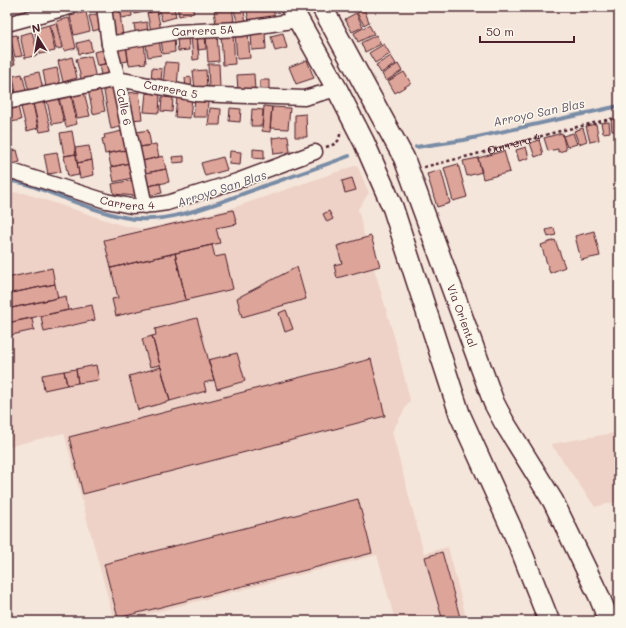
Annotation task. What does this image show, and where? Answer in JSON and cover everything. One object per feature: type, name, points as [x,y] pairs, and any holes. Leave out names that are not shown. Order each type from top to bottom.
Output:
[{"type":"highway","name":"Vía Oriental","points":[[322,7],[394,137],[406,164],[494,403],[552,501],[599,596],[609,621]]},
{"type":"highway","points":[[294,14],[337,89],[374,163],[393,208],[460,415],[519,545],[549,621]]},
{"type":"street","points":[[7,24],[70,7]]},
{"type":"street","name":"Calle 6","points":[[104,7],[109,44],[145,206]]},
{"type":"street","name":"Carrera 5A","points":[[109,44],[176,32],[240,28],[294,14]]},
{"type":"street","name":"Carrera 5","points":[[7,102],[118,79],[195,94],[304,98],[337,89]]},
{"type":"street","name":"Carrera 4","points":[[7,172],[15,172],[106,201],[131,206],[145,206],[167,203],[206,192],[315,152]]},
{"type":"path","name":"Carrera 4","points":[[406,164],[473,155],[562,130],[619,117]]},
{"type":"path","points":[[315,152],[337,143],[340,138],[340,132],[353,121]]},
{"type":"shaded area","points":[[357,165],[369,193],[358,209],[365,238],[342,263],[334,266],[338,278],[374,268],[396,343],[410,400],[392,432],[424,553],[448,547],[467,621],[395,621],[377,555],[121,621],[114,621],[64,433],[7,447],[7,192],[24,193],[121,225],[144,229],[229,209]]},
{"type":"shaded area","points":[[619,432],[619,501],[595,507],[551,444]]},
{"type":"building","points":[[119,7],[123,36],[114,38],[110,8]]},
{"type":"building","points":[[131,7],[132,16],[122,18],[120,8]]},
{"type":"building","points":[[133,7],[156,7],[156,9],[135,14]]},
{"type":"building","points":[[158,7],[174,7],[176,17],[162,21]]},
{"type":"building","points":[[177,7],[192,7],[194,13],[179,16]]},
{"type":"building","points":[[233,7],[243,7],[246,22],[238,24]]},
{"type":"building","points":[[246,7],[273,7],[275,19],[250,25]]},
{"type":"building","points":[[232,8],[234,21],[216,24],[214,11]]},
{"type":"building","points":[[364,9],[369,22],[364,25],[357,13]]},
{"type":"building","points":[[157,11],[161,30],[151,31],[147,13]]},
{"type":"building","points":[[86,12],[90,31],[74,35],[70,16]]},
{"type":"building","points":[[100,13],[104,28],[93,31],[89,16]]},
{"type":"building","points":[[356,13],[363,27],[352,32],[345,19]]},
{"type":"building","points":[[69,18],[76,48],[64,51],[57,21]]},
{"type":"building","points":[[147,22],[148,34],[136,36],[134,24]]},
{"type":"building","points":[[56,23],[62,48],[56,49],[50,25]]},
{"type":"building","points":[[49,25],[55,51],[40,54],[34,29]]},
{"type":"building","points":[[369,25],[374,34],[358,42],[354,33]]},
{"type":"building","points":[[32,32],[38,55],[25,58],[20,35]]},
{"type":"building","points":[[265,32],[266,49],[252,50],[251,33]]},
{"type":"building","points":[[248,33],[250,58],[237,59],[235,34]]},
{"type":"building","points":[[283,33],[287,48],[275,51],[271,36]]},
{"type":"building","points":[[217,34],[219,61],[208,62],[206,35]]},
{"type":"building","points":[[233,34],[235,64],[223,65],[221,35]]},
{"type":"building","points":[[17,35],[22,56],[15,57],[10,36]]},
{"type":"building","points":[[191,35],[197,35],[199,59],[193,60]]},
{"type":"building","points":[[197,35],[205,35],[206,49],[198,50]]},
{"type":"building","points":[[376,35],[381,44],[365,52],[361,43]]},
{"type":"building","points":[[188,36],[189,50],[178,51],[177,37]]},
{"type":"building","points":[[8,37],[15,64],[7,65]]},
{"type":"building","points":[[174,37],[175,52],[163,54],[161,39]]},
{"type":"building","points":[[159,38],[161,55],[148,57],[145,39]]},
{"type":"building","points":[[90,40],[92,51],[79,54],[77,43]]},
{"type":"building","points":[[144,42],[146,63],[129,65],[126,44]]},
{"type":"building","points":[[384,44],[390,54],[375,63],[369,53]]},
{"type":"building","points":[[126,45],[128,61],[117,63],[115,46]]},
{"type":"building","points":[[108,49],[111,62],[97,66],[94,52]]},
{"type":"building","points":[[91,56],[96,79],[82,82],[76,59]]},
{"type":"building","points":[[391,56],[396,64],[381,73],[376,65]]},
{"type":"building","points":[[72,57],[77,78],[63,82],[58,61]]},
{"type":"building","points":[[307,60],[314,78],[296,84],[289,67]]},
{"type":"building","points":[[165,62],[179,63],[177,86],[163,85]]},
{"type":"building","points":[[109,63],[112,73],[101,75],[99,65]]},
{"type":"building","points":[[208,64],[219,64],[220,88],[209,88]]},
{"type":"building","points":[[398,64],[402,71],[386,81],[382,74]]},
{"type":"building","points":[[57,68],[60,84],[46,87],[43,71]]},
{"type":"building","points":[[152,68],[162,69],[161,82],[151,81]]},
{"type":"building","points":[[9,69],[15,93],[9,95],[7,87],[7,70]]},
{"type":"building","points":[[206,70],[207,89],[195,90],[193,71]]},
{"type":"building","points":[[39,72],[43,89],[29,93],[25,75]]},
{"type":"building","points":[[404,72],[411,83],[395,93],[388,81]]},
{"type":"building","points":[[22,74],[26,90],[16,93],[13,76]]},
{"type":"building","points":[[254,74],[255,91],[238,92],[237,75]]},
{"type":"building","points":[[191,77],[192,88],[186,89],[185,78]]},
{"type":"building","points":[[260,80],[269,80],[269,92],[260,92]]},
{"type":"building","points":[[115,84],[124,126],[111,129],[103,86]]},
{"type":"building","points":[[100,88],[105,111],[93,114],[88,90]]},
{"type":"building","points":[[84,92],[90,116],[77,118],[72,95]]},
{"type":"building","points":[[139,92],[142,119],[131,120],[128,93]]},
{"type":"building","points":[[146,93],[160,94],[159,113],[144,112]]},
{"type":"building","points":[[71,95],[77,124],[66,127],[59,98]]},
{"type":"building","points":[[162,97],[173,98],[172,112],[161,111]]},
{"type":"building","points":[[177,97],[192,98],[190,118],[175,117]]},
{"type":"building","points":[[58,98],[64,122],[52,124],[47,101]]},
{"type":"building","points":[[195,100],[208,101],[207,117],[193,117]]},
{"type":"building","points":[[44,101],[51,130],[40,132],[33,103]]},
{"type":"building","points":[[33,104],[38,128],[27,131],[21,107]]},
{"type":"building","points":[[264,106],[272,107],[270,132],[262,131]]},
{"type":"building","points":[[18,107],[21,120],[11,122],[8,109]]},
{"type":"building","points":[[272,107],[290,108],[288,129],[270,128]]},
{"type":"building","points":[[210,108],[221,109],[220,125],[208,125]]},
{"type":"building","points":[[230,108],[241,109],[240,122],[229,121]]},
{"type":"building","points":[[252,109],[263,110],[262,126],[251,126]]},
{"type":"building","points":[[7,112],[12,131],[7,132]]},
{"type":"building","points":[[306,114],[307,137],[295,137],[295,115]]},
{"type":"building","points":[[611,119],[616,119],[618,131],[612,131]]},
{"type":"building","points":[[609,122],[610,132],[603,133],[601,123]]},
{"type":"building","points":[[596,124],[599,140],[590,142],[586,126]]},
{"type":"building","points":[[583,128],[587,141],[579,144],[574,131]]},
{"type":"building","points":[[127,130],[131,149],[105,154],[102,139],[105,138],[104,135]]},
{"type":"building","points":[[148,130],[151,145],[135,148],[132,133]]},
{"type":"building","points":[[72,131],[76,154],[64,156],[60,133]]},
{"type":"building","points":[[562,133],[566,150],[558,152],[558,149],[548,151],[544,138]]},
{"type":"building","points":[[573,133],[577,144],[567,147],[563,136]]},
{"type":"building","points":[[288,136],[290,152],[274,154],[272,138]]},
{"type":"building","points":[[539,140],[543,154],[535,157],[530,143]]},
{"type":"building","points":[[156,144],[159,157],[138,162],[135,148]]},
{"type":"building","points":[[89,146],[92,160],[77,163],[75,148]]},
{"type":"building","points":[[526,147],[529,158],[519,161],[516,150]]},
{"type":"building","points":[[131,149],[134,162],[111,167],[108,153]]},
{"type":"building","points":[[253,149],[264,150],[264,159],[253,158]]},
{"type":"building","points":[[17,150],[20,162],[9,165],[7,152]]},
{"type":"building","points":[[230,151],[241,152],[240,165],[229,164]]},
{"type":"building","points":[[504,151],[510,172],[483,179],[478,158]]},
{"type":"building","points":[[57,152],[61,172],[48,174],[44,154]]},
{"type":"building","points":[[76,154],[79,175],[68,177],[64,156]]},
{"type":"building","points":[[163,156],[166,169],[141,174],[138,162]]},
{"type":"building","points":[[184,156],[184,162],[173,163],[172,157]]},
{"type":"building","points":[[223,157],[227,170],[205,176],[201,163]]},
{"type":"building","points":[[478,158],[482,172],[467,176],[463,161]]},
{"type":"building","points":[[92,160],[94,175],[80,178],[77,163]]},
{"type":"building","points":[[134,162],[137,177],[114,182],[111,167]]},
{"type":"building","points":[[458,164],[467,197],[453,201],[444,168]]},
{"type":"building","points":[[166,169],[169,182],[143,187],[141,174]]},
{"type":"building","points":[[441,170],[450,203],[437,207],[427,174]]},
{"type":"building","points":[[352,178],[356,190],[345,193],[342,181]]},
{"type":"building","points":[[133,180],[135,196],[114,194],[112,184]]},
{"type":"building","points":[[160,183],[162,193],[147,196],[145,187]]},
{"type":"building","points":[[233,210],[237,224],[216,228],[220,243],[111,268],[104,240]]},
{"type":"building","points":[[329,211],[333,219],[327,222],[323,214]]},
{"type":"building","points":[[554,228],[556,235],[548,237],[546,230]]},
{"type":"building","points":[[594,231],[600,256],[581,260],[575,236]]},
{"type":"building","points":[[371,236],[380,266],[337,278],[334,265],[342,263],[337,246]]},
{"type":"building","points":[[555,240],[565,267],[550,273],[541,245]]},
{"type":"building","points":[[212,245],[215,257],[225,255],[233,289],[186,300],[175,253]]},
{"type":"building","points":[[175,253],[186,300],[116,316],[112,299],[118,298],[111,268]]},
{"type":"building","points":[[297,267],[306,299],[242,317],[237,298]]},
{"type":"building","points":[[52,268],[55,284],[7,294],[7,278]]},
{"type":"building","points":[[55,284],[58,298],[7,309],[7,294]]},
{"type":"building","points":[[66,296],[68,310],[7,323],[7,309]]},
{"type":"building","points":[[92,305],[95,320],[44,332],[41,316]]},
{"type":"building","points":[[286,310],[293,329],[285,332],[279,313]]},
{"type":"building","points":[[32,318],[34,330],[7,336],[7,323]]},
{"type":"building","points":[[197,318],[214,380],[204,383],[206,391],[170,401],[152,336],[156,335],[155,329]]},
{"type":"building","points":[[152,336],[160,365],[150,367],[142,339]]},
{"type":"building","points":[[237,353],[245,381],[217,389],[208,360]]},
{"type":"building","points":[[371,359],[385,416],[83,494],[69,437]]},
{"type":"building","points":[[96,365],[99,380],[78,383],[76,369]]},
{"type":"building","points":[[161,367],[170,401],[138,410],[129,376]]},
{"type":"building","points":[[76,369],[78,383],[67,385],[64,371]]},
{"type":"building","points":[[64,371],[67,385],[44,390],[42,375]]},
{"type":"building","points":[[358,499],[372,553],[118,618],[104,564]]},
{"type":"building","points":[[442,552],[461,621],[443,621],[431,580],[425,557]]},
{"type":"waterway","name":"Arroyo San Blas","points":[[416,147],[464,140],[619,106]]},
{"type":"waterway","name":"Arroyo San Blas","points":[[7,181],[20,182],[114,215],[139,219],[157,219],[175,216],[211,206],[349,156]]}]
